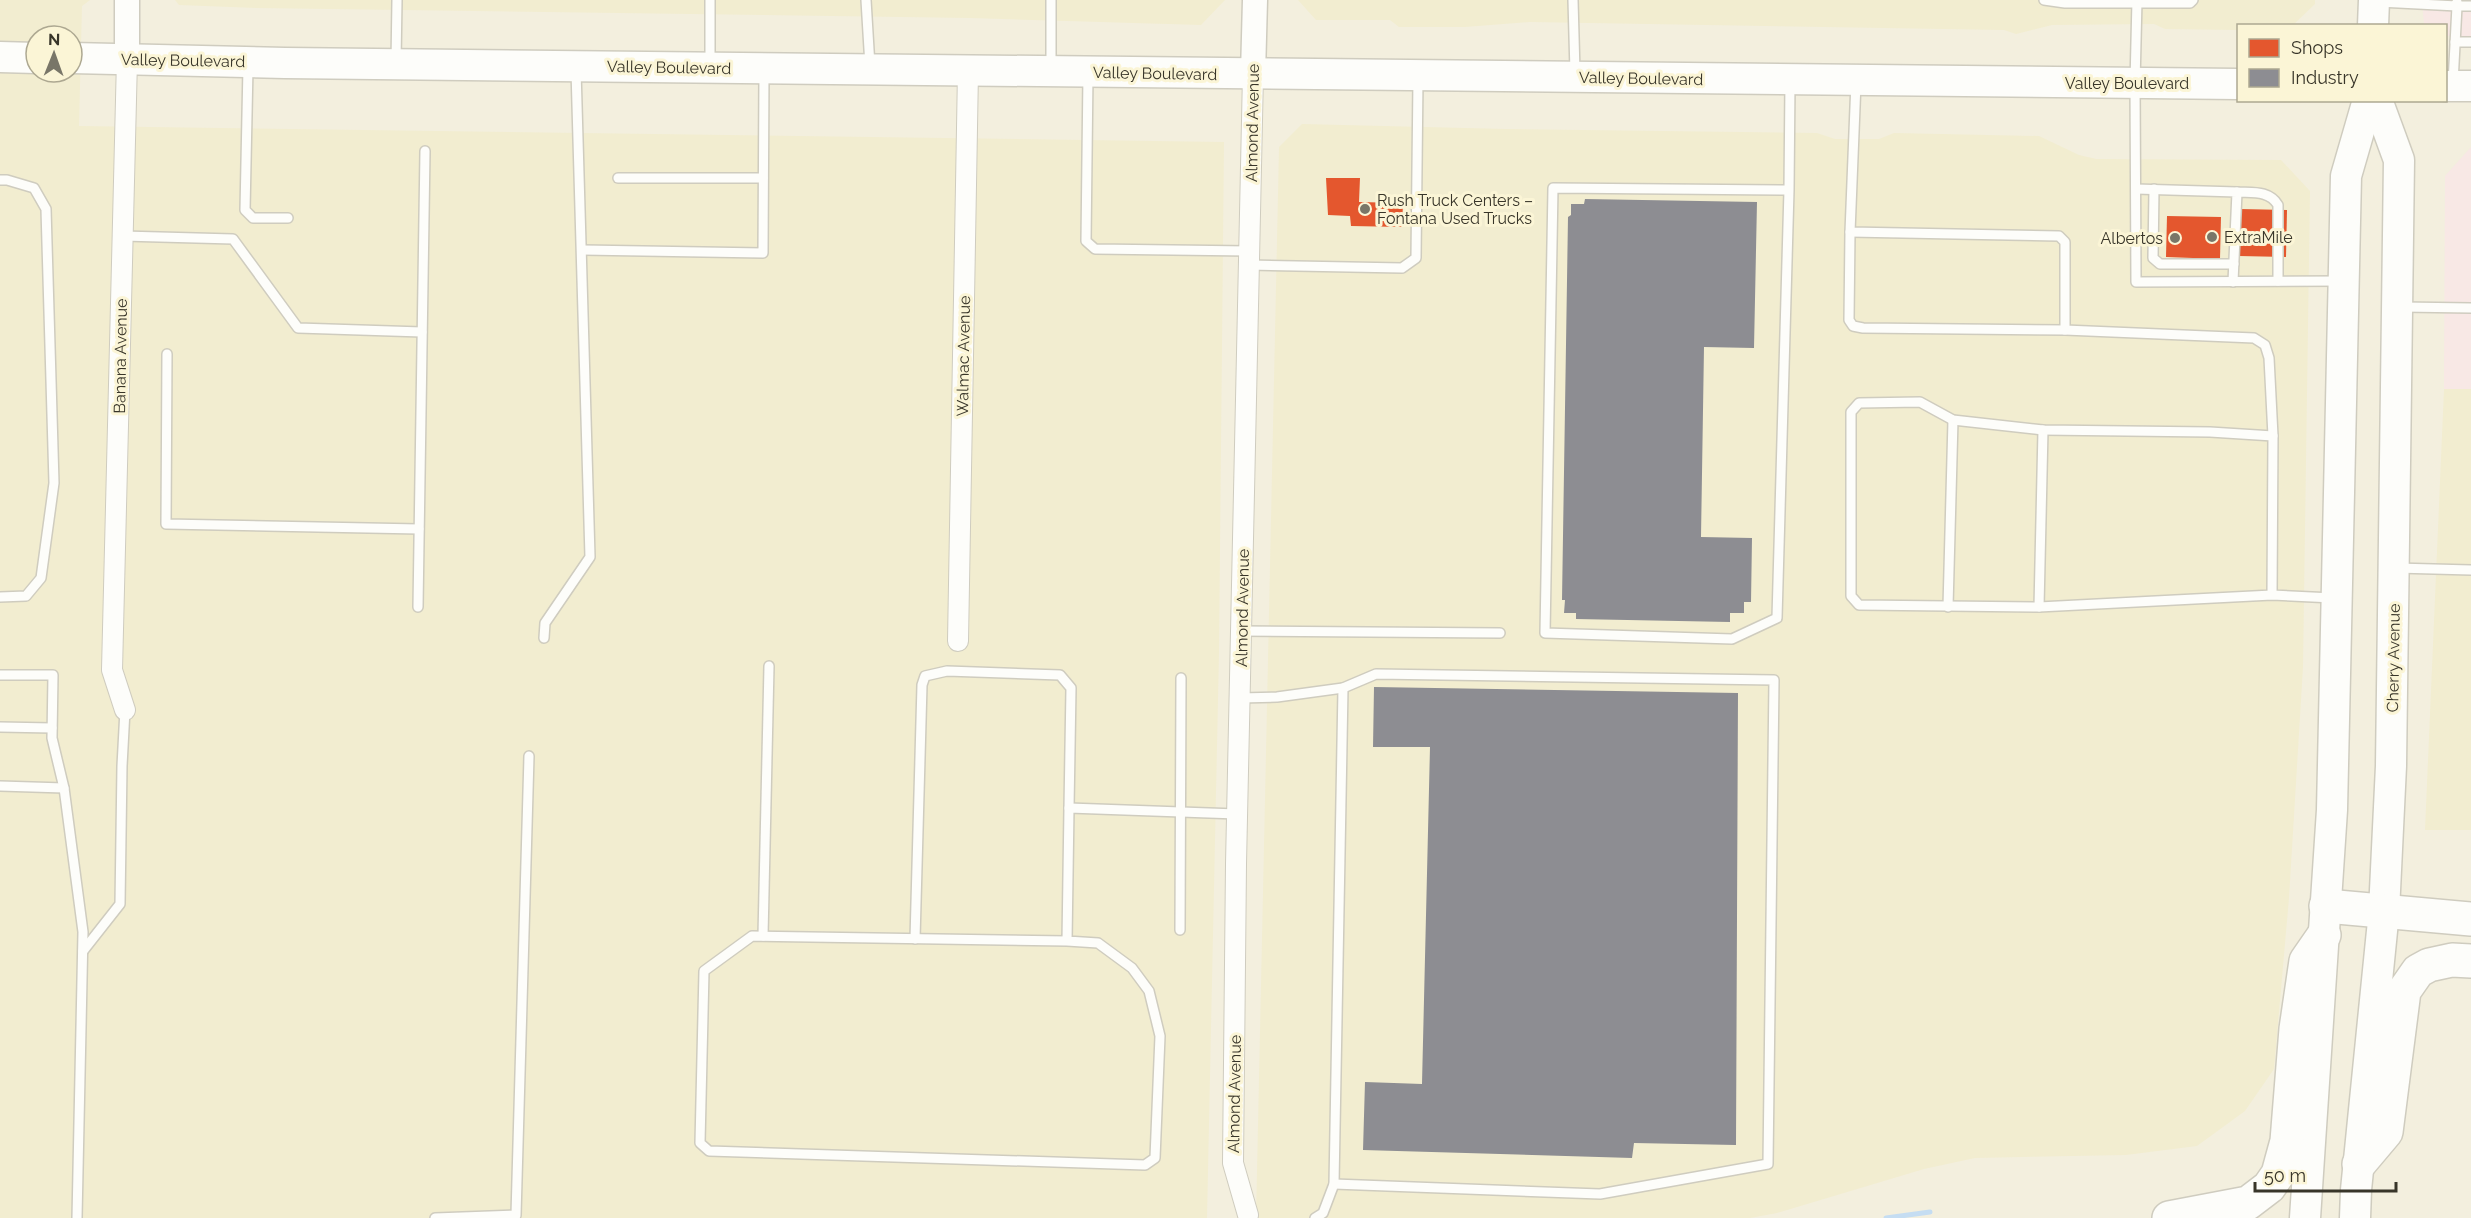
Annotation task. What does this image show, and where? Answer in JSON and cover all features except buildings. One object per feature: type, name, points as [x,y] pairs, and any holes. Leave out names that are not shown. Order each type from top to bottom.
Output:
[{"type":"highway","points":[[2169,1218],[2248,1203],[2269,1187],[2278,1174],[2287,1141],[2296,1029],[2307,962],[2325,921],[2384,911],[2471,919]]},
{"type":"highway","points":[[2357,1191],[2386,1132],[2404,991],[2418,971],[2429,965],[2452,960],[2471,961]]},
{"type":"main road","points":[[0,57],[24,58]]},
{"type":"main road","name":"Valley Boulevard","points":[[84,58],[710,68],[2237,84]]},
{"type":"main road","points":[[2306,1218],[2332,801],[2346,176],[2367,102]]},
{"type":"main road","name":"Cherry Avenue","points":[[2357,1191],[2384,911],[2391,766],[2399,160],[2378,102]]},
{"type":"street","name":"Banana Avenue","points":[[125,710],[111,670],[127,0]]},
{"type":"street","name":"Almond Avenue","points":[[1251,1217],[1233,1163],[1241,631],[1255,0]]},
{"type":"street","name":"Walmac Avenue","points":[[958,641],[968,70]]},
{"type":"lane","points":[[396,64],[397,0]]},
{"type":"lane","points":[[710,0],[710,68]]},
{"type":"lane","points":[[866,0],[870,69]]},
{"type":"lane","points":[[1051,0],[1051,71]]},
{"type":"lane","points":[[1573,0],[1575,77]]},
{"type":"lane","points":[[2044,0],[2065,3],[2190,3],[2193,0]]},
{"type":"lane","points":[[2137,2],[2136,282],[2343,281]]},
{"type":"lane","points":[[2374,9],[2421,2],[2457,3],[2471,6]]},
{"type":"lane","points":[[2457,3],[2455,42],[2457,86]]},
{"type":"lane","points":[[2455,42],[2471,42]]},
{"type":"lane","points":[[248,62],[245,210],[253,218],[288,218]]},
{"type":"lane","points":[[544,639],[545,623],[590,557],[576,66]]},
{"type":"lane","points":[[583,250],[763,253],[764,68]]},
{"type":"lane","points":[[1088,72],[1086,241],[1095,249],[1402,268],[1416,258],[1418,75]]},
{"type":"lane","points":[[1790,80],[1790,190],[1777,618],[1732,639],[1545,633],[1552,188],[1790,190]]},
{"type":"lane","points":[[1857,80],[1850,232],[1849,320],[1852,326],[2065,330],[2254,338],[2265,345],[2269,358],[2273,436],[2272,595]]},
{"type":"lane","points":[[418,607],[425,152]]},
{"type":"lane","points":[[618,178],[764,178]]},
{"type":"lane","points":[[0,180],[34,188],[46,209],[54,483],[41,578],[26,596],[0,597]]},
{"type":"lane","points":[[2136,189],[2237,192],[2265,194],[2274,198],[2278,205],[2278,281]]},
{"type":"lane","points":[[2154,189],[2153,258],[2160,264],[2234,264]]},
{"type":"lane","points":[[2234,282],[2237,192]]},
{"type":"lane","points":[[1850,232],[2059,236],[2065,242],[2065,330]]},
{"type":"lane","points":[[123,236],[234,239],[298,328],[422,332]]},
{"type":"lane","points":[[2397,307],[2471,308]]},
{"type":"lane","points":[[167,354],[166,524],[419,529]]},
{"type":"lane","points":[[2273,436],[2210,432],[2043,430],[1953,420],[1920,402],[1859,403],[1851,412],[1851,596],[1859,605],[1948,608],[2039,607],[2272,595],[2337,598]]},
{"type":"lane","points":[[1948,608],[1953,420]]},
{"type":"lane","points":[[2039,607],[2043,430]]},
{"type":"lane","points":[[2394,568],[2471,570]]},
{"type":"lane","points":[[1241,631],[1500,633]]},
{"type":"lane","points":[[763,936],[769,666]]},
{"type":"lane","points":[[915,939],[922,685],[925,676],[947,671],[1060,675],[1071,688],[1066,941]]},
{"type":"lane","points":[[1240,698],[1277,698],[1343,688],[1376,674],[1774,680],[1768,1164],[1600,1194],[1334,1184]]},
{"type":"lane","points":[[0,675],[52,675],[52,738],[64,788],[83,932],[77,1218]]},
{"type":"lane","points":[[1180,930],[1181,678]]},
{"type":"lane","points":[[1315,1218],[1323,1214],[1334,1184],[1343,688]]},
{"type":"lane","points":[[83,951],[120,904],[125,710]]},
{"type":"lane","points":[[0,727],[52,728]]},
{"type":"lane","points":[[435,1218],[516,1215],[529,756]]},
{"type":"lane","points":[[0,786],[64,788]]},
{"type":"lane","points":[[1069,808],[1238,814]]},
{"type":"lane","points":[[752,936],[915,939],[1098,943],[1132,968],[1149,992],[1160,1036],[1155,1158],[1145,1165],[709,1151],[700,1143],[704,971],[752,936]]},
{"type":"shaded area","points":[[0,0],[90,0],[82,6],[82,24],[24,24],[24,84],[80,84],[79,126],[1224,142],[1219,652],[1207,1218],[0,1218]]},
{"type":"shaded area","points":[[175,0],[1225,0],[1201,25],[970,18],[256,8],[179,5]]},
{"type":"shaded area","points":[[1298,0],[2315,0],[2315,4],[2294,24],[2237,24],[2237,30],[2165,29],[2154,24],[2052,25],[2016,34],[2004,30],[1530,22],[1465,27],[1399,27],[1390,20],[1316,20]]},
{"type":"shaded area","points":[[2422,0],[2471,0],[2471,36],[2447,36],[2447,24],[2424,24]]},
{"type":"shaded area","points":[[1302,124],[1817,133],[1835,139],[1879,139],[1894,133],[2039,136],[2079,155],[2096,159],[2281,160],[2310,191],[2303,667],[2289,898],[2274,1069],[2245,1111],[2197,1146],[2126,1155],[1975,1158],[1924,1169],[1777,1213],[1750,1218],[1256,1218],[1279,147]]},
{"type":"shaded area","points":[[2471,147],[2471,389],[2444,389],[2445,176]]},
{"type":"shaded area","points":[[2444,389],[2471,389],[2471,830],[2425,830]]},
{"type":"waterway","points":[[1886,1218],[1930,1212]]},
{"type":"place","name":"Rush Truck Centers – Fontana Used Trucks","points":[[1365,209]]},
{"type":"place","name":"ExtraMile","points":[[2212,237]]},
{"type":"place","name":"Albertos","points":[[2175,238]]}]
